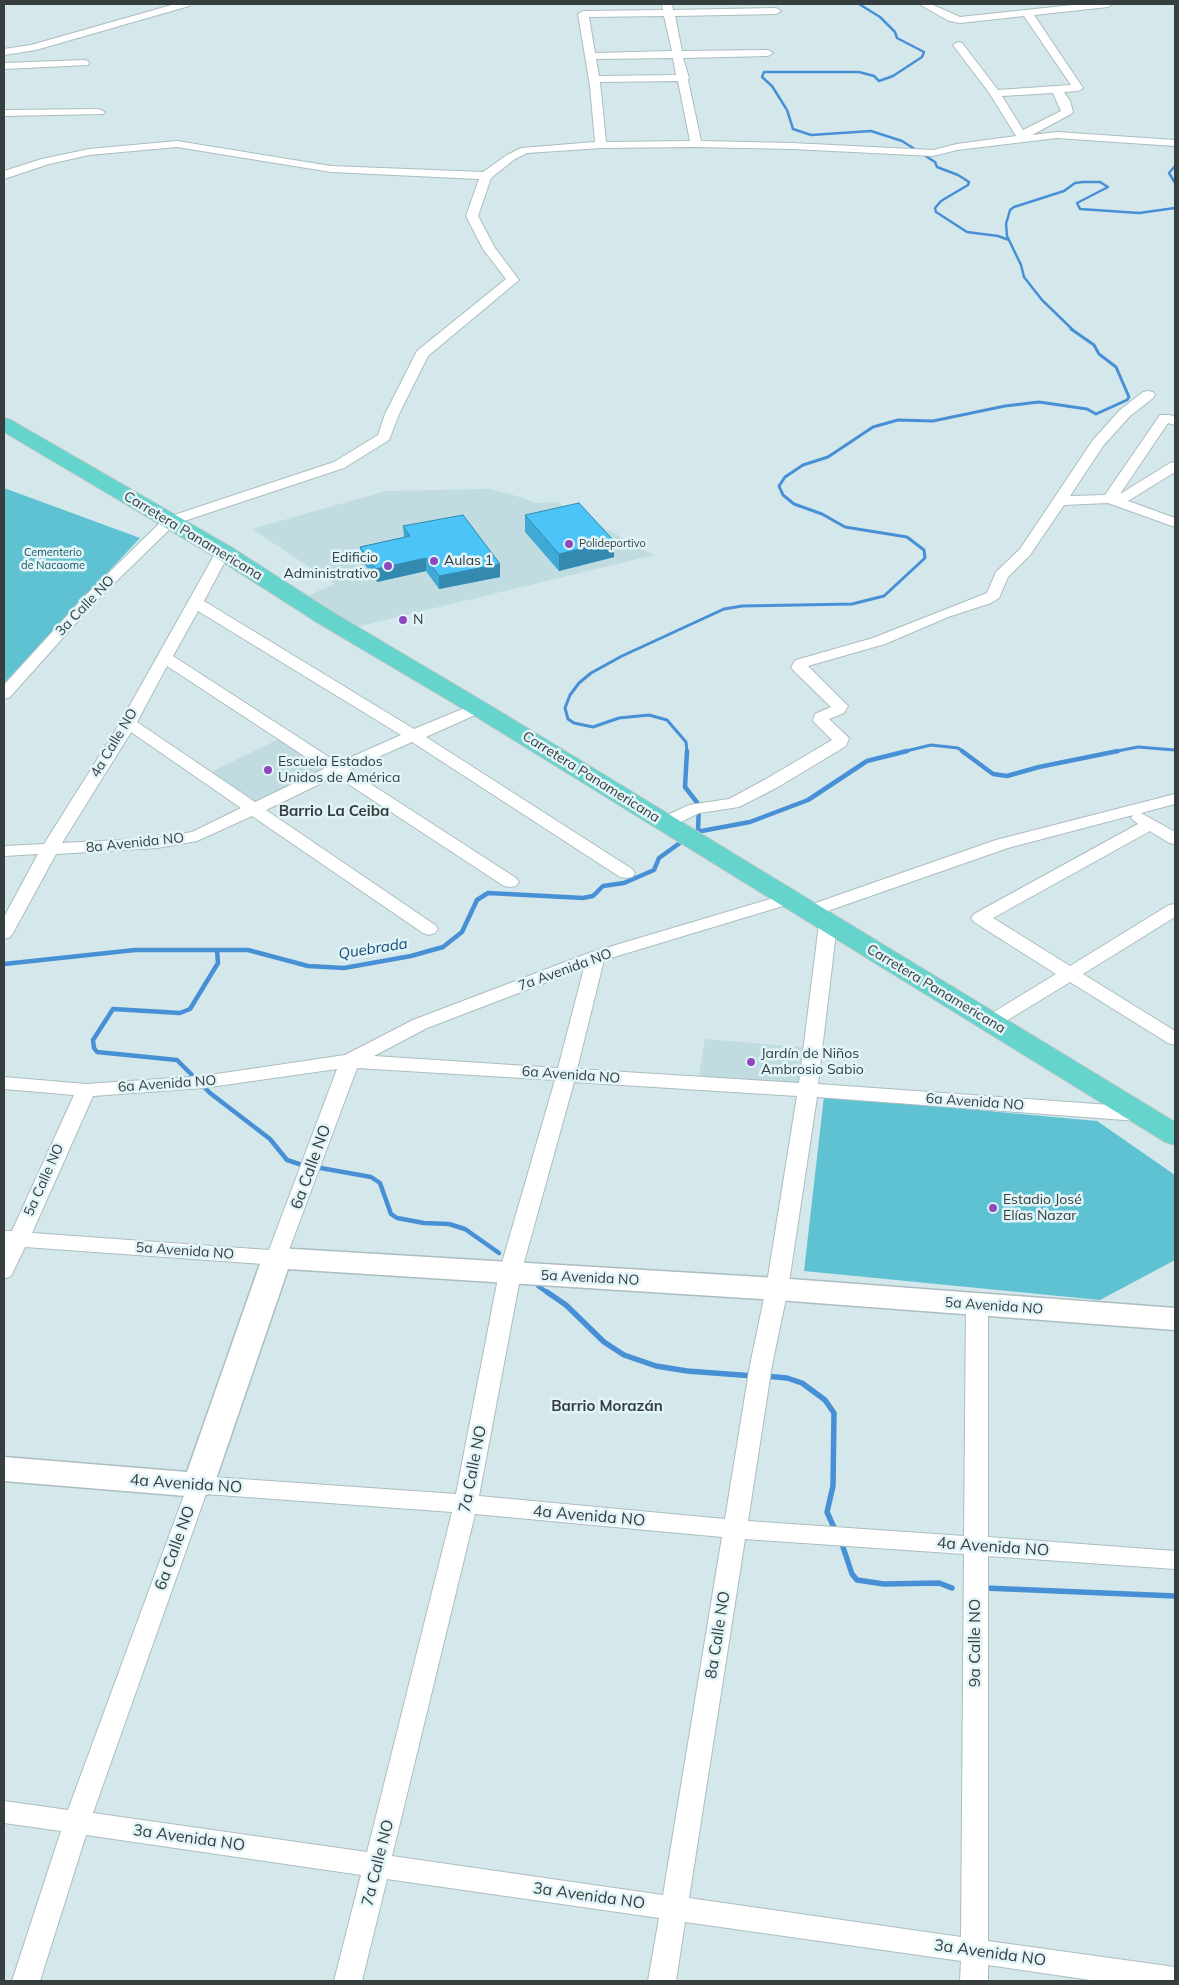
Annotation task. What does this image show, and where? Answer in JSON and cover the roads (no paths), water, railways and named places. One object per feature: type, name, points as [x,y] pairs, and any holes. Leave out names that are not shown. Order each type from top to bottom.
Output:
[{"type":"highway","name":"Carretera Panamericana","points":[[4,424],[223,552],[326,618],[478,708],[1175,1135]]},
{"type":"street","points":[[4,52],[32,48],[186,4]]},
{"type":"street","points":[[924,4],[954,19],[960,20],[1108,4]]},
{"type":"street","points":[[668,8],[677,55],[684,78],[696,144]]},
{"type":"street","points":[[601,145],[594,79],[583,14],[668,8],[776,11]]},
{"type":"street","points":[[995,93],[1078,88],[1027,13]]},
{"type":"street","points":[[958,45],[995,93],[1023,139]]},
{"type":"street","points":[[590,56],[768,54]]},
{"type":"street","points":[[4,66],[84,63]]},
{"type":"street","points":[[594,79],[684,78]]},
{"type":"street","points":[[1023,139],[1028,132],[1067,112],[1064,100],[1057,90]]},
{"type":"street","points":[[4,113],[99,112]]},
{"type":"street","points":[[170,521],[339,466],[384,437],[392,414],[422,354],[512,280],[489,249],[472,216],[486,176],[511,157],[524,150],[601,145],[696,144],[792,146],[933,154],[957,147],[1057,135],[1175,143]]},
{"type":"street","points":[[4,175],[38,164],[89,152],[177,144],[331,168],[486,176]]},
{"type":"street","points":[[4,163],[38,164]]},
{"type":"street","points":[[681,832],[695,809],[733,803],[772,783],[840,742],[841,738],[821,722],[821,717],[838,710],[840,706],[799,667],[802,663],[879,641],[943,614],[986,600],[994,595],[1001,575],[1025,552],[1098,443],[1125,412],[1148,395]]},
{"type":"street","points":[[1114,500],[1165,418],[1175,421]]},
{"type":"street","points":[[1114,500],[1175,466]]},
{"type":"street","points":[[1060,501],[1114,500],[1175,523]]},
{"type":"street","name":"3a Calle NO","points":[[4,694],[89,600],[170,521]]},
{"type":"street","name":"4a Calle NO","points":[[4,933],[49,850],[128,723],[223,552]]},
{"type":"street","points":[[195,602],[412,735],[626,873]]},
{"type":"street","points":[[164,657],[510,882]]},
{"type":"street","name":"8a Avenida NO","points":[[4,851],[157,844],[196,836],[337,769],[478,708]]},
{"type":"street","points":[[128,723],[429,929]]},
{"type":"street","name":"7a Avenida NO","points":[[350,1061],[420,1024],[596,957],[808,911],[966,854],[1175,799]]},
{"type":"street","points":[[1128,811],[1175,839]]},
{"type":"street","points":[[1150,824],[980,918],[1070,973],[1170,1029]]},
{"type":"street","points":[[991,1022],[1175,909]]},
{"type":"street","name":"8a Calle NO","points":[[662,1981],[760,1372],[777,1289],[808,1090],[808,911]]},
{"type":"street","name":"7a Calle NO","points":[[348,1981],[466,1504],[510,1273],[566,1074],[596,957]]},
{"type":"street","name":"6a Avenida NO","points":[[4,1082],[86,1090],[203,1082],[350,1061],[808,1090],[1138,1114]]},
{"type":"street","name":"6a Calle NO","points":[[26,1981],[78,1822],[277,1258],[350,1061]]},
{"type":"street","name":"5a Calle NO","points":[[4,1271],[11,1239],[86,1090]]},
{"type":"street","name":"5a Avenida NO","points":[[11,1239],[277,1258],[777,1289],[1175,1319]]},
{"type":"street","name":"9a Calle NO","points":[[974,1981],[977,1305]]},
{"type":"street","name":"4a Avenida NO","points":[[4,1469],[466,1504],[735,1529],[1175,1560]]},
{"type":"street","name":"3a Avenida NO","points":[[4,1812],[1175,1980]]},
{"type":"waterway","points":[[859,4],[880,17],[895,32],[897,38],[924,52],[922,57],[893,76],[879,81],[874,76],[859,72],[764,72],[762,77],[772,86],[787,110],[793,129],[811,135],[871,131],[902,141],[935,162],[937,167],[958,175],[969,182],[968,185],[941,201],[935,208],[936,212],[967,232],[998,236],[1009,240]]},
{"type":"waterway","points":[[1175,166],[1169,173],[1175,183]]},
{"type":"waterway","points":[[1009,240],[1006,224],[1010,210],[1014,207],[1064,191],[1075,183],[1100,182],[1108,187],[1077,203],[1080,209],[1139,213],[1175,208]]},
{"type":"waterway","points":[[1009,240],[1021,265],[1024,277],[1042,300],[1073,330]]},
{"type":"waterway","points":[[687,752],[686,742],[667,720],[649,715],[619,718],[593,727],[574,723],[568,719],[565,708],[570,695],[579,683],[591,673],[622,656],[724,609],[742,606],[852,604],[884,596],[925,558],[924,550],[907,537],[845,527],[822,514],[794,504],[783,495],[779,486],[785,477],[803,465],[828,457],[873,427],[898,420],[933,421],[1005,406],[1039,402],[1087,409],[1096,414],[1127,400],[1129,397],[1116,367],[1099,354],[1094,345],[1071,329]]},
{"type":"waterway","points":[[902,752],[931,745],[958,748],[964,752]]},
{"type":"waterway","points":[[1112,752],[1138,747],[1175,750]]},
{"type":"waterway","points":[[696,832],[750,822],[808,800],[867,761],[907,751]]},
{"type":"waterway","points":[[962,751],[993,774],[1007,776],[1039,767],[1118,751]]},
{"type":"waterway","points":[[687,752],[685,787],[699,805],[698,830]]},
{"type":"waterway","name":"Quebrada","points":[[217,950],[248,950],[308,966],[344,968],[411,956],[443,947],[462,932],[477,900],[488,893],[583,898],[593,896],[603,886],[624,883],[654,870],[659,858],[684,840]]},
{"type":"waterway","name":"Quebrada","points":[[4,964],[135,950],[217,950]]},
{"type":"waterway","points":[[217,950],[218,963],[190,1009],[180,1013],[113,1009],[93,1040],[94,1048],[97,1052],[177,1060],[210,1093],[270,1139],[287,1160],[305,1166]]},
{"type":"waterway","points":[[315,1167],[371,1177],[380,1183],[391,1214],[397,1218],[424,1223],[449,1224],[465,1229],[499,1253]]},
{"type":"waterway","points":[[538,1286],[548,1293]]},
{"type":"waterway","points":[[547,1292],[566,1305],[604,1342],[624,1355],[656,1366],[687,1371],[754,1376]]},
{"type":"waterway","points":[[765,1376],[787,1378],[802,1383],[825,1400],[834,1413],[833,1486],[827,1512],[836,1532]]},
{"type":"waterway","points":[[841,1541],[852,1574],[857,1580],[884,1584],[939,1583],[952,1588]]},
{"type":"waterway","points":[[985,1588],[1175,1596]]},
{"type":"place","name":"Polideportivo","points":[[569,544]]},
{"type":"place","name":"Aulas 1","points":[[434,561]]},
{"type":"place","name":"Edificio Administrativo","points":[[388,566]]},
{"type":"place","name":"N","points":[[403,620]]},
{"type":"place","name":"Escuela Estados Unidos de América","points":[[268,770]]},
{"type":"place","name":"Jardín de Niños Ambrosio Sabio","points":[[751,1062]]},
{"type":"place","name":"Estadio José Elías Nazar","points":[[993,1208]]},
{"type":"district","name":"Barrio La Ceiba","points":[[334,811]]},
{"type":"district","name":"Barrio Morazán","points":[[607,1406]]},
{"type":"park label","name":"Cementerio de Nacaome","points":[[53,559]]}]
